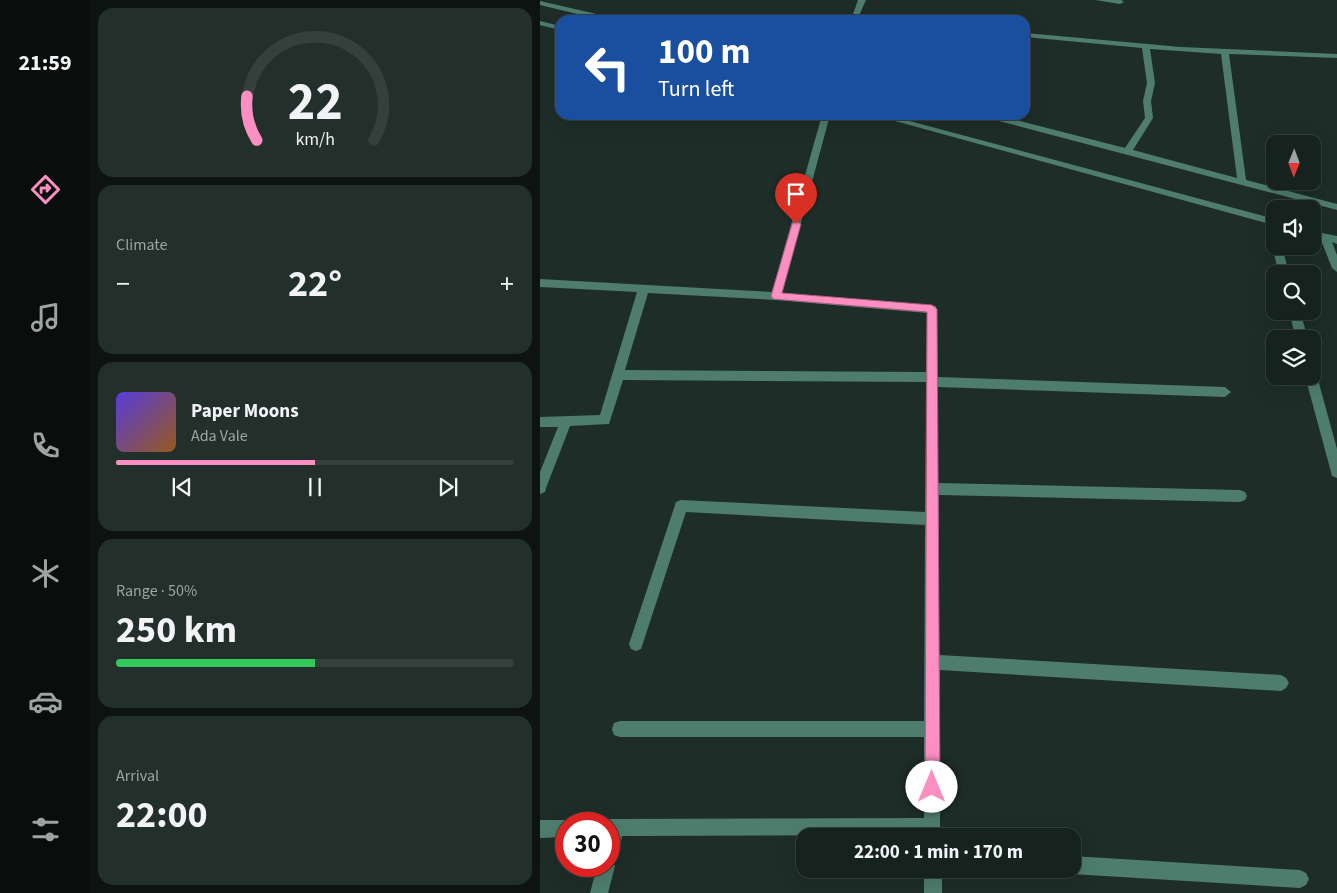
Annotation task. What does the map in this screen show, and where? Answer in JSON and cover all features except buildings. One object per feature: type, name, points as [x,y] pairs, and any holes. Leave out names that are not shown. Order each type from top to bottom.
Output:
[{"type":"street","points":[[856,15],[862,0]]},
{"type":"street","points":[[1099,0],[1120,2]]},
{"type":"street","points":[[540,3],[590,15]]},
{"type":"street","points":[[540,23],[555,27]]},
{"type":"street","points":[[1030,36],[1146,48],[1337,56]]},
{"type":"street","points":[[1128,151],[1149,118],[1148,101],[1151,83],[1146,48]]},
{"type":"street","points":[[1225,52],[1242,183]]},
{"type":"street","points":[[776,296],[825,120]]},
{"type":"street","points":[[896,120],[1266,220]]},
{"type":"street","points":[[1007,120],[1337,207]]},
{"type":"street","points":[[1321,236],[1337,240]]},
{"type":"street","points":[[1325,237],[1337,268]]},
{"type":"street","points":[[540,283],[776,296],[932,309],[932,828]]},
{"type":"street","points":[[540,422],[605,420],[643,290]]},
{"type":"street","points":[[619,375],[932,379],[1225,392]]},
{"type":"street","points":[[1314,385],[1337,472]]},
{"type":"street","points":[[540,488],[566,422]]},
{"type":"street","points":[[932,489],[1240,496]]},
{"type":"street","points":[[636,644],[680,506],[932,519]]},
{"type":"street","points":[[932,662],[1281,683]]},
{"type":"street","points":[[620,729],[932,729]]},
{"type":"street","points":[[620,828],[796,830]]},
{"type":"street","points":[[540,829],[555,829]]},
{"type":"street","points":[[1081,866],[1300,878]]},
{"type":"street","points":[[599,893],[603,877]]},
{"type":"street","points":[[932,878],[932,893]]},
{"type":"route","points":[[796,224],[776,296],[932,309],[932,787]]}]
